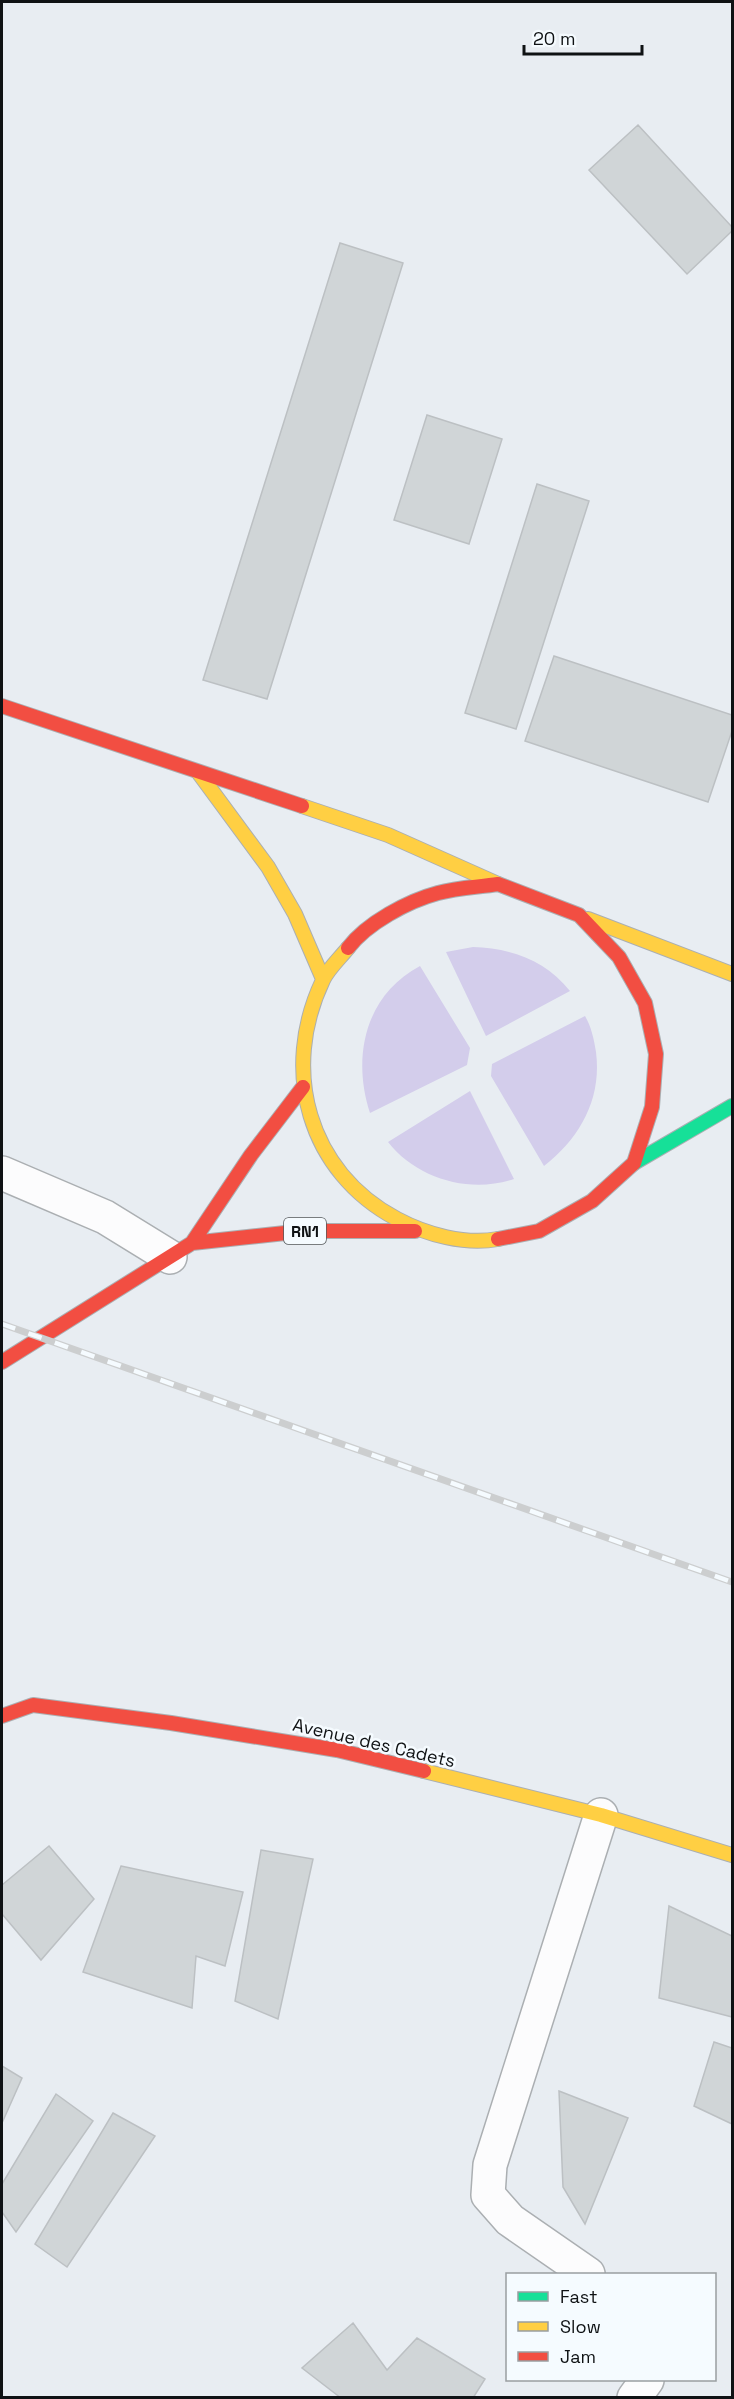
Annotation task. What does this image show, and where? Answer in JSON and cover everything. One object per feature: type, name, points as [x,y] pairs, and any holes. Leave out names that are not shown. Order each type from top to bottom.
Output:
[{"type":"main road","points":[[2,706],[388,835],[498,884],[732,974]]},
{"type":"main road","points":[[198,772],[268,867],[295,914],[323,979]]},
{"type":"main road","points":[[498,884],[438,893],[393,911],[353,941],[323,979],[305,1032],[303,1087],[316,1134],[340,1176],[376,1208],[419,1231],[479,1242],[539,1231],[592,1201],[634,1163],[732,1106]]},
{"type":"main road","points":[[579,915],[619,957],[645,1003],[656,1054],[652,1107],[634,1163]]},
{"type":"main road","name":"RN1","points":[[2,1362],[181,1250],[303,1087]]},
{"type":"main road","name":"RN1","points":[[181,1250],[304,1231],[419,1231]]},
{"type":"main road","points":[[12,1694],[33,1705]]},
{"type":"main road","name":"Avenue des Cadets","points":[[2,1716],[33,1705],[171,1722],[337,1750],[602,1815],[732,1855]]},
{"type":"street","points":[[2,1173],[181,1250]]},
{"type":"street","points":[[587,2273],[510,2220],[488,2195],[490,2165],[602,1815]]},
{"type":"street","points":[[634,2397],[646,2381]]},
{"type":"shaded area","points":[[473,947],[500,950],[526,958],[550,971],[570,991],[486,1036],[446,952]]},
{"type":"shaded area","points":[[420,966],[470,1048],[467,1065],[370,1113],[362,1071],[367,1030],[386,994],[401,979]]},
{"type":"shaded area","points":[[585,1016],[596,1052],[597,1069],[592,1101],[578,1130],[557,1155],[544,1166],[491,1076],[492,1064]]},
{"type":"shaded area","points":[[470,1091],[514,1179],[480,1185],[445,1180],[414,1166],[388,1142]]},
{"type":"building","points":[[638,125],[732,227],[732,231],[687,274],[589,170]]},
{"type":"building","points":[[340,243],[403,263],[267,699],[203,680]]},
{"type":"building","points":[[427,415],[502,439],[469,544],[394,520]]},
{"type":"building","points":[[537,484],[589,501],[516,729],[465,713]]},
{"type":"building","points":[[554,656],[732,715],[732,731],[708,802],[525,741]]},
{"type":"building","points":[[49,1846],[94,1899],[41,1960],[2,1914],[2,1885]]},
{"type":"building","points":[[261,1850],[313,1859],[278,2019],[235,2001]]},
{"type":"building","points":[[121,1866],[243,1892],[225,1966],[196,1956],[192,2008],[83,1972]]},
{"type":"building","points":[[669,1906],[732,1936],[732,2017],[659,1998]]},
{"type":"building","points":[[714,2042],[732,2048],[732,2124],[694,2106]]},
{"type":"building","points":[[2,2066],[22,2078],[2,2123]]},
{"type":"building","points":[[559,2091],[628,2118],[585,2224],[563,2187]]},
{"type":"building","points":[[56,2094],[93,2121],[16,2232],[2,2212],[2,2184]]},
{"type":"building","points":[[113,2113],[155,2136],[67,2267],[35,2244]]},
{"type":"building","points":[[353,2323],[387,2370],[417,2338],[485,2379],[473,2398],[341,2398],[302,2368]]},
{"type":"railway","points":[[2,1324],[732,1582]]},
{"type":"traffic: fast","points":[[634,1163],[732,1106]]},
{"type":"traffic: slow","points":[[198,772],[268,867],[295,914],[323,979]]},
{"type":"traffic: slow","points":[[302,806],[388,835],[498,884]]},
{"type":"traffic: slow","points":[[588,919],[732,974]]},
{"type":"traffic: slow","points":[[348,948],[323,980],[310,1014],[304,1049],[304,1083],[311,1116],[323,1146],[342,1174],[367,1199],[397,1219],[421,1230],[459,1240],[498,1239]]},
{"type":"traffic: slow","points":[[424,1771],[601,1815],[732,1855]]},
{"type":"traffic: jam","points":[[2,706],[302,806]]},
{"type":"traffic: jam","points":[[498,884],[579,915],[619,957],[645,1003],[656,1054],[652,1107],[634,1163],[592,1201],[539,1231],[498,1239]]},
{"type":"traffic: jam","points":[[348,948],[377,922],[414,901],[445,891],[498,884]]},
{"type":"traffic: jam","points":[[2,1362],[192,1243],[251,1155],[303,1087]]},
{"type":"traffic: jam","points":[[192,1243],[304,1231],[415,1231]]},
{"type":"traffic: jam","points":[[2,1716],[33,1705],[171,1723],[337,1750],[424,1771]]}]
